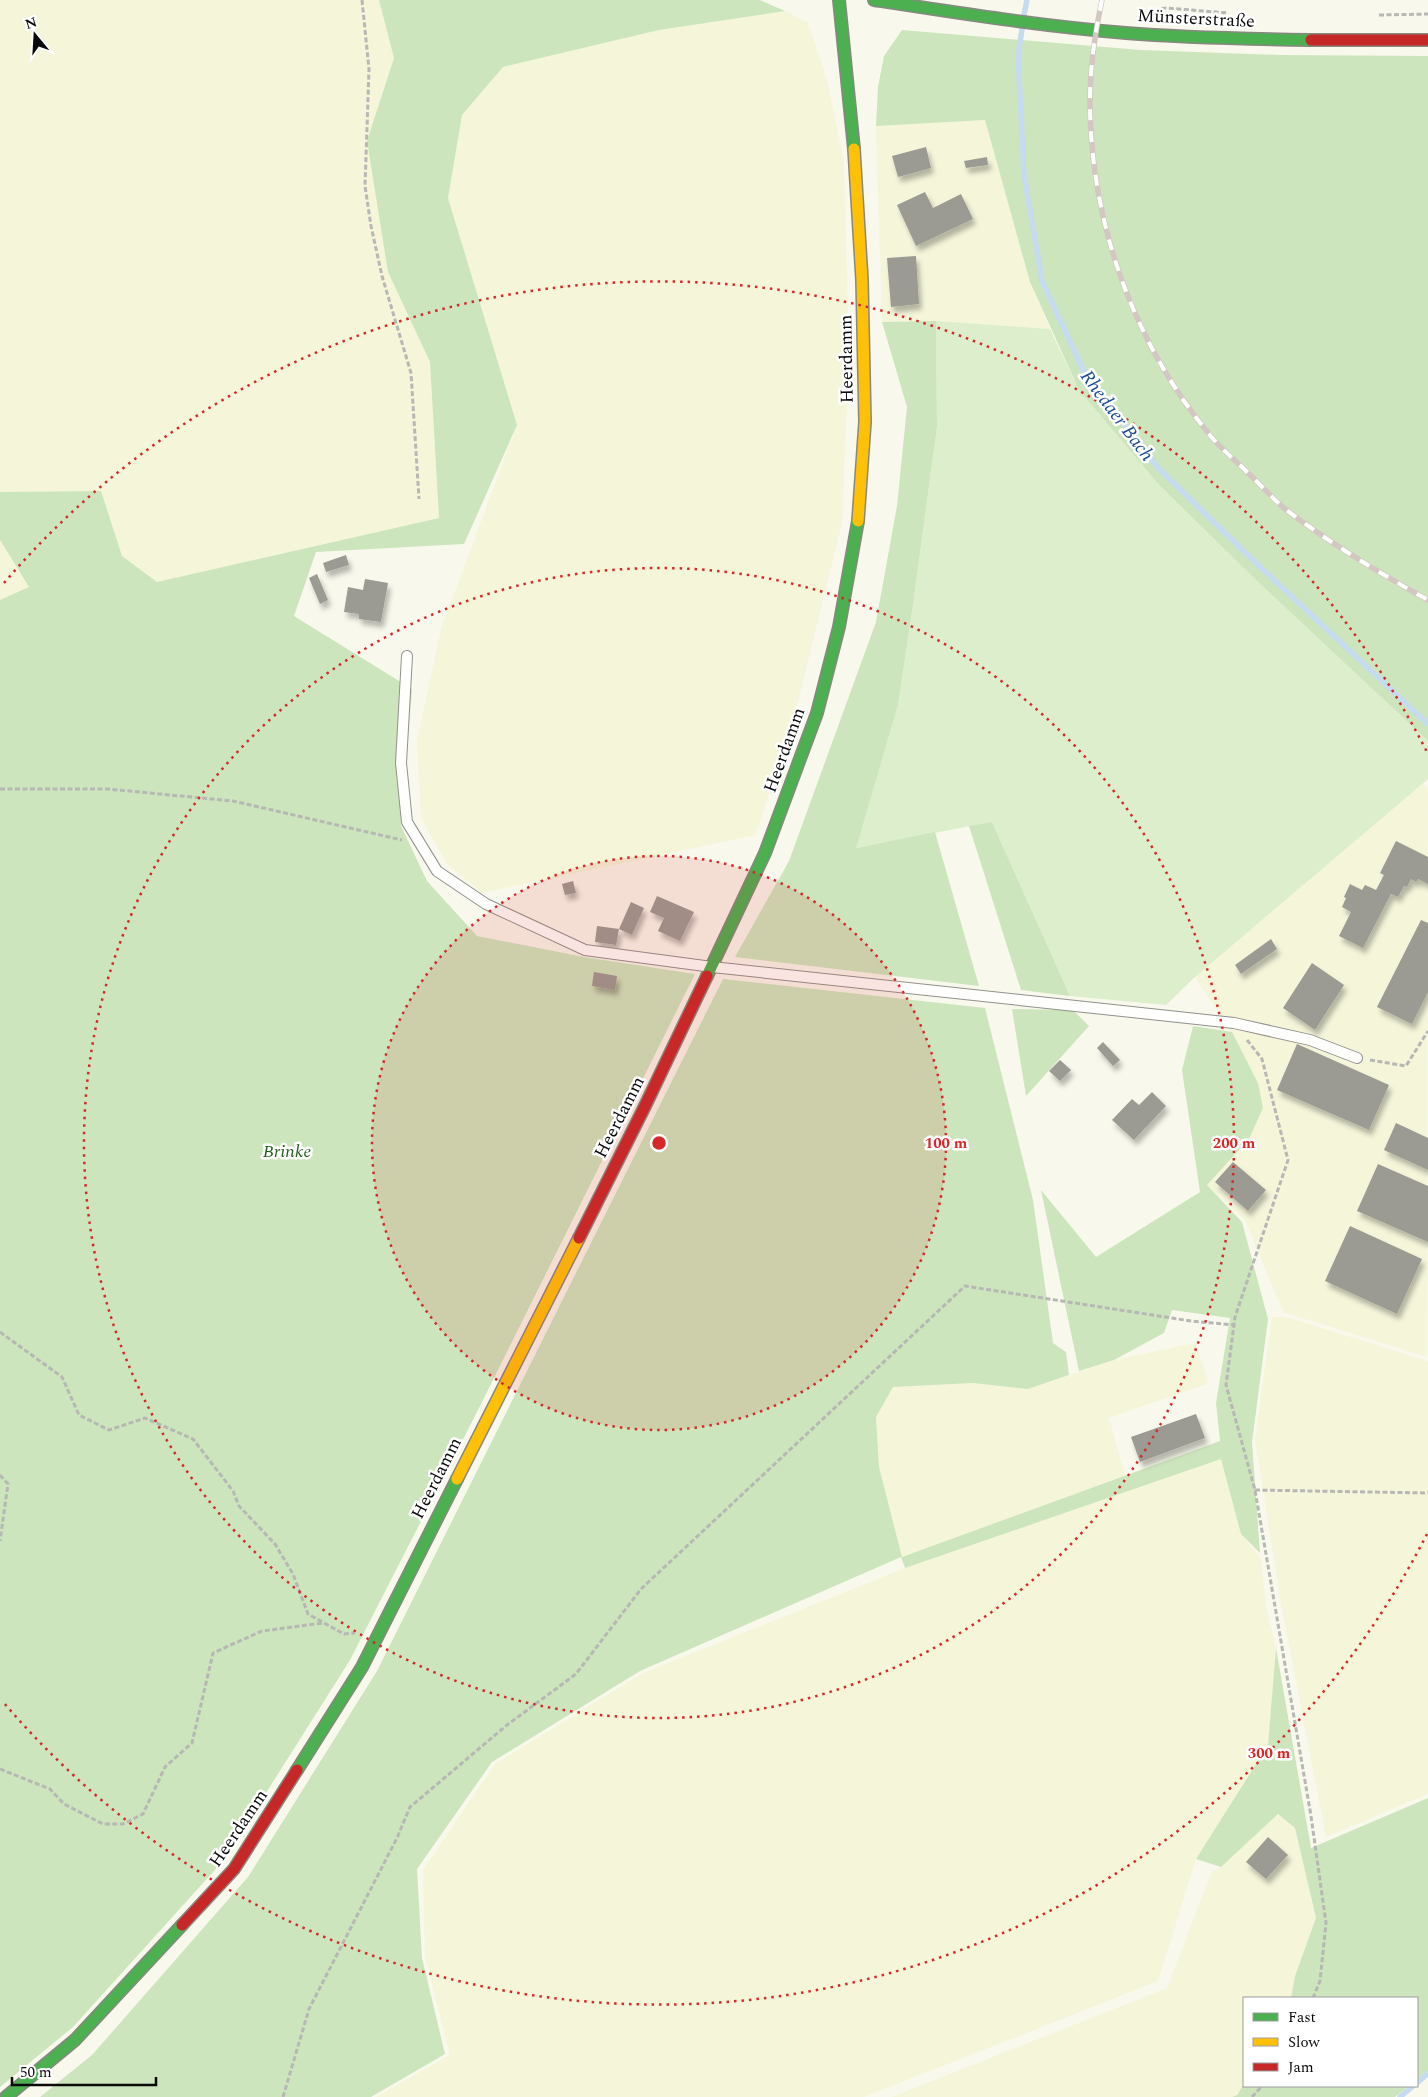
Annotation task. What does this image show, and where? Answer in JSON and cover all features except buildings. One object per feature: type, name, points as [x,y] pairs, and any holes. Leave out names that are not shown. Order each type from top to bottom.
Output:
[{"type":"street","name":"Heerdamm","points":[[6,2097],[74,2040],[234,1869],[362,1667],[645,1106],[766,853],[817,713],[839,627],[858,524],[865,422],[862,280],[853,124],[842,50],[838,0]]},
{"type":"street","name":"Münsterstraße","points":[[874,0],[999,19],[1126,33],[1281,40],[1428,40]]},
{"type":"lane","points":[[407,656],[401,763],[406,822],[437,870],[486,904],[586,950],[712,967],[1234,1024],[1310,1040],[1357,1058]]},
{"type":"path","points":[[362,0],[369,69],[365,186],[371,226],[382,276],[411,373],[419,498]]},
{"type":"path","points":[[1148,12],[1166,8],[1235,14]]},
{"type":"path","points":[[1370,15],[1428,14]]},
{"type":"path","points":[[0,790],[108,788],[233,801],[420,844]]},
{"type":"path","points":[[1234,1024],[1262,1059],[1288,1160],[1234,1325],[1226,1385],[1255,1490],[1311,1816],[1326,1923],[1320,1981],[1313,1997]]},
{"type":"path","points":[[1357,1058],[1406,1066],[1428,1031]]},
{"type":"path","points":[[283,2097],[309,2009],[397,1838],[410,1807],[507,1725],[576,1674],[641,1589],[965,1286],[1192,1321],[1234,1325]]},
{"type":"path","points":[[0,1332],[62,1377],[79,1415],[109,1430],[146,1418],[192,1439],[233,1491],[239,1506],[275,1544],[293,1574],[308,1614],[344,1634],[380,1630]]},
{"type":"path","points":[[0,1475],[8,1484],[0,1542]]},
{"type":"path","points":[[1255,1490],[1428,1492]]},
{"type":"path","points":[[0,1769],[50,1789],[64,1804],[102,1824],[123,1824],[143,1814],[165,1766],[192,1743],[213,1653],[262,1631],[324,1623]]},
{"type":"path","points":[[1252,2097],[1261,2087]]},
{"type":"green space","points":[[0,0],[379,0],[394,58],[367,141],[388,272],[430,362],[439,518],[157,582],[122,556],[101,491],[0,492]]},
{"type":"green space","name":"Brinke","points":[[379,0],[760,0],[785,11],[659,30],[503,67],[462,115],[448,198],[517,425],[464,544],[316,552],[294,616],[412,689],[401,826],[427,881],[477,936],[584,957],[695,974],[479,1408],[350,1660],[223,1861],[73,2027],[0,2087],[0,600],[29,587],[0,540],[0,492],[101,491],[122,556],[157,582],[439,518],[430,362],[388,272],[367,141],[394,58]]},
{"type":"green space","points":[[785,11],[808,23],[827,79],[844,162],[849,353],[842,523],[799,698],[756,835],[482,893],[447,864],[421,818],[417,741],[441,629],[517,425],[448,198],[462,115],[503,67],[659,30]]},
{"type":"green space","points":[[902,30],[1140,50],[1282,55],[1428,56],[1428,741],[1258,582],[1158,484],[1079,390],[1030,282],[985,120],[876,126],[878,87],[884,56]]},
{"type":"green space","points":[[985,120],[1030,282],[1050,329],[936,321],[882,322],[876,126]]},
{"type":"green space","points":[[936,321],[1050,329],[1079,390],[1158,484],[1258,582],[1428,741],[1428,779],[1195,977],[1166,1005],[1070,996],[992,822],[855,848],[898,705],[937,427]]},
{"type":"green space","points":[[936,321],[937,427],[898,705],[856,848],[935,832],[979,986],[735,957],[789,861],[876,622],[897,506],[907,407],[882,322]]},
{"type":"green space","points":[[0,540],[29,588],[0,600]]},
{"type":"green space","points":[[1423,783],[1428,789],[1427,1357],[1283,1312],[1245,1220],[1207,1185],[1249,1139],[1258,1083],[1232,1033],[1195,977]]},
{"type":"green space","points":[[992,822],[1070,996],[1021,990],[969,826]]},
{"type":"green space","points":[[723,979],[985,1008],[1033,1200],[1053,1343],[1066,1352],[1069,1375],[1028,1389],[973,1383],[893,1387],[876,1417],[879,1467],[902,1557],[1220,1441],[1216,1403],[1230,1318],[1172,1310],[1164,1333],[1114,1360],[1079,1371],[1041,1190],[1096,1257],[1200,1192],[1182,1070],[1193,1026],[1232,1032],[1258,1083],[1263,1108],[1249,1139],[1207,1185],[1242,1222],[1268,1319],[1252,1442],[1260,1553],[1241,1534],[1221,1459],[905,1568],[901,1557],[640,1671],[492,1762],[417,1869],[422,1958],[445,2054],[371,2097],[40,2097],[92,2055],[248,1877],[377,1671]]},
{"type":"green space","points":[[1012,1009],[1073,1010],[1089,1026],[1026,1096]]},
{"type":"green space","points":[[1272,1317],[1286,1317],[1428,1361],[1428,1794],[1326,1837],[1281,1604],[1255,1439]]},
{"type":"green space","points":[[1195,1343],[1209,1383],[1109,1418],[1125,1476],[902,1557],[879,1467],[876,1417],[893,1387],[973,1383],[1028,1389],[1114,1360]]},
{"type":"green space","points":[[1221,1459],[1241,1534],[1261,1559],[1266,1606],[1276,1648],[1268,1745],[1196,1859],[1158,1981],[864,2097],[376,2097],[450,2055],[425,1956],[423,1870],[495,1764],[643,1673],[905,1568]]},
{"type":"green space","points":[[1276,1648],[1311,1848],[1428,1798],[1428,2070],[1418,2078],[1418,1997],[1291,1997],[1295,1976],[1316,1918],[1295,1828],[1278,1814],[1221,1867],[1196,1859],[1268,1745]]},
{"type":"green space","points":[[1278,1814],[1295,1828],[1316,1918],[1295,1976],[1291,1997],[1243,1997],[1243,2085],[1236,2095],[1232,2097],[892,2097],[1167,1988],[1211,1873],[1221,1867]]},
{"type":"green space","points":[[1243,2086],[1408,2087],[1395,2097],[1232,2097],[1237,2095]]},
{"type":"waterway","name":"Rhedaer Bach","points":[[1024,15],[1027,0]]},
{"type":"waterway","name":"Rhedaer Bach","points":[[1022,29],[1018,56],[1024,175],[1042,281],[1085,374],[1159,469],[1258,565],[1428,724]]},
{"type":"waterway","points":[[1418,2082],[1428,2073]]},
{"type":"waterway","points":[[1400,2097],[1412,2087]]},
{"type":"railway","points":[[1102,0],[1093,50],[1090,88],[1092,147],[1098,193],[1108,238],[1122,282],[1140,325],[1162,366],[1187,405],[1215,441],[1285,509],[1355,557],[1428,600]]},
{"type":"traffic: fast","points":[[839,0],[854,149]]},
{"type":"traffic: fast","points":[[874,0],[1000,19],[1094,30],[1149,35],[1311,40]]},
{"type":"traffic: fast","points":[[707,976],[765,853],[817,713],[839,627],[858,521]]},
{"type":"traffic: fast","points":[[297,1770],[362,1667],[457,1479]]},
{"type":"traffic: fast","points":[[6,2097],[75,2040],[182,1925]]},
{"type":"traffic: slow","points":[[854,149],[862,280],[865,422],[858,521]]},
{"type":"traffic: slow","points":[[457,1479],[579,1238]]},
{"type":"traffic: jam","points":[[1311,40],[1428,40]]},
{"type":"traffic: jam","points":[[579,1238],[707,976]]},
{"type":"traffic: jam","points":[[182,1925],[234,1869],[297,1770]]}]
